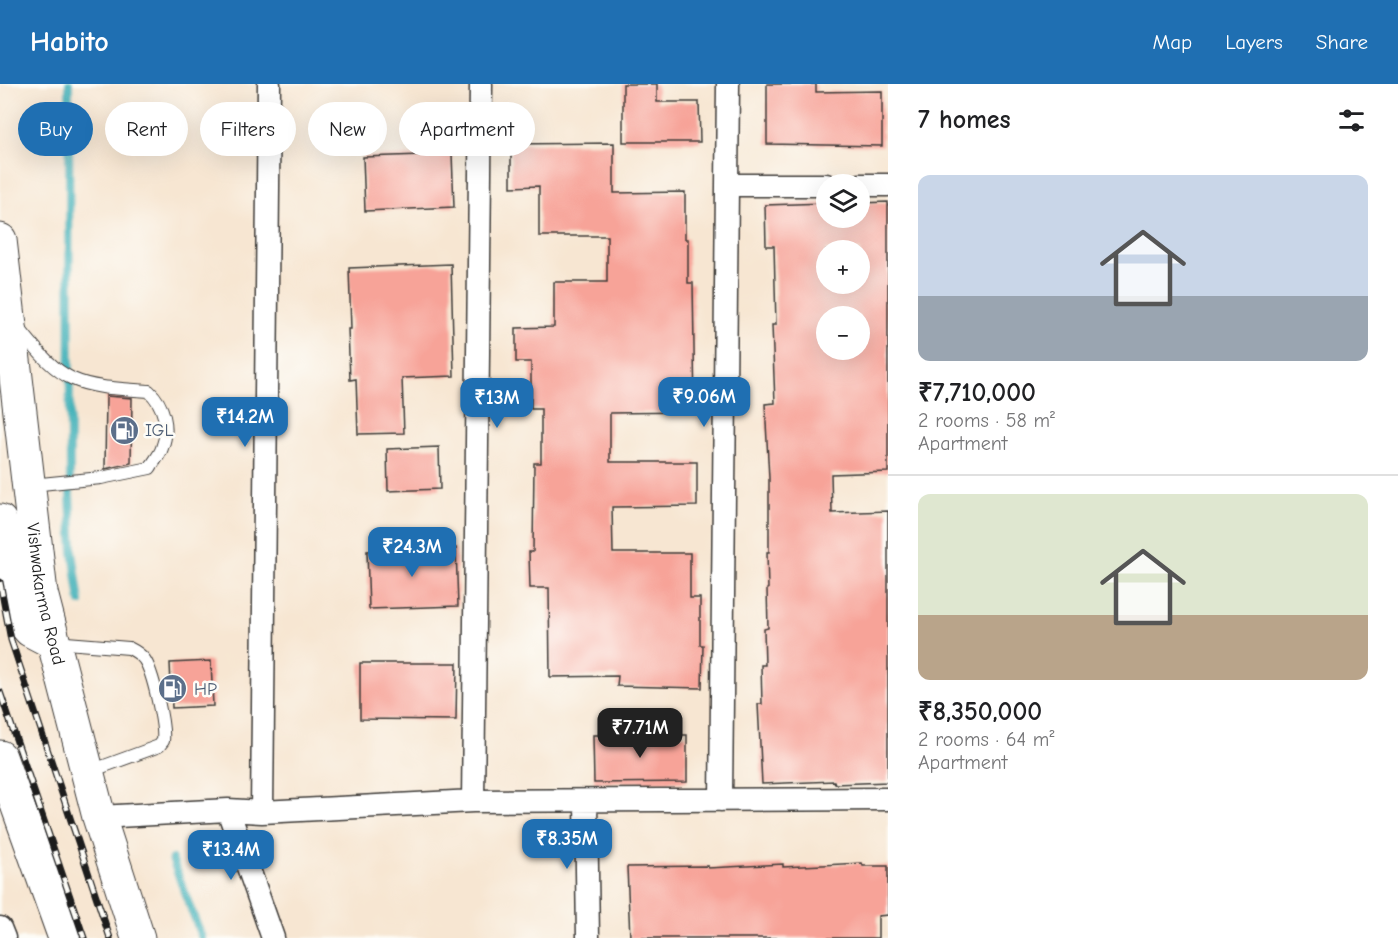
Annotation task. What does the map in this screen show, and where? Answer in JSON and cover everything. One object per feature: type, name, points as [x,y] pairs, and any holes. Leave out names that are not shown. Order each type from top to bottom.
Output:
[{"type":"main road","name":"Vishwakarma Road","points":[[0,240],[41,593],[99,817],[138,938]]},
{"type":"main road","points":[[0,521],[24,623],[30,630],[53,642]]},
{"type":"main road","points":[[0,758],[65,938]]},
{"type":"street","points":[[262,812],[269,84]]},
{"type":"street","points":[[473,801],[481,84]]},
{"type":"street","points":[[721,800],[728,84]]},
{"type":"street","points":[[727,185],[816,185]]},
{"type":"street","points":[[870,185],[888,185]]},
{"type":"street","points":[[99,817],[228,810],[262,812],[473,801],[888,800]]},
{"type":"street","points":[[586,802],[588,938]]},
{"type":"street","points":[[228,810],[273,938]]},
{"type":"street","points":[[0,928],[4,938]]},
{"type":"lane","points":[[8,314],[39,354],[69,379],[103,388],[149,391],[163,410],[165,429],[163,447],[150,468],[100,478],[28,485]]},
{"type":"lane","points":[[53,642],[129,648],[138,653],[150,669],[163,725],[163,741],[159,746],[87,773]]},
{"type":"building","points":[[623,84],[657,84],[657,102],[699,102],[700,142],[623,142]]},
{"type":"building","points":[[767,84],[816,84],[816,92],[882,91],[882,146],[767,144]]},
{"type":"building","points":[[614,143],[614,193],[685,192],[688,283],[693,283],[695,412],[610,413],[610,462],[697,462],[697,506],[612,507],[613,553],[690,553],[690,598],[700,598],[700,645],[703,645],[702,688],[617,686],[618,676],[550,677],[549,588],[530,588],[529,552],[533,552],[534,463],[541,463],[541,409],[531,409],[531,362],[516,362],[516,328],[554,327],[554,282],[607,282],[607,236],[539,236],[539,186],[511,187],[511,156],[535,156],[535,144]]},
{"type":"building","points":[[452,156],[454,207],[365,211],[363,157]]},
{"type":"building","points":[[888,202],[888,472],[831,474],[832,513],[888,511],[888,782],[835,784],[834,781],[762,784],[758,704],[762,704],[761,665],[765,665],[764,629],[768,628],[767,552],[769,552],[769,478],[765,404],[775,403],[772,325],[776,325],[774,246],[766,246],[765,205],[816,203],[816,228],[870,228],[870,203]]},
{"type":"building","points":[[451,264],[454,376],[402,378],[404,433],[358,434],[356,379],[350,380],[349,268]]},
{"type":"building","points":[[106,396],[132,398],[131,463],[105,469]]},
{"type":"building","points":[[439,447],[440,489],[388,491],[387,449]]},
{"type":"building","points":[[456,548],[458,606],[369,609],[367,551]]},
{"type":"building","points":[[211,661],[213,706],[172,708],[170,663]]},
{"type":"building","points":[[360,663],[457,663],[456,720],[360,719]]},
{"type":"building","points":[[593,735],[687,735],[687,782],[594,783]]},
{"type":"building","points":[[862,863],[863,866],[888,866],[888,915],[878,916],[878,938],[630,938],[627,867],[708,866],[708,868],[783,864],[783,867]]},
{"type":"waterway","points":[[69,84],[70,495],[73,552],[80,602]]},
{"type":"waterway","points":[[172,859],[202,938]]},
{"type":"railway","points":[[0,582],[11,640],[110,938]]},
{"type":"railway","points":[[0,692],[84,938]]},
{"type":"place","name":"IGL","points":[[124,430]]},
{"type":"place","name":"HP","points":[[173,689]]}]
